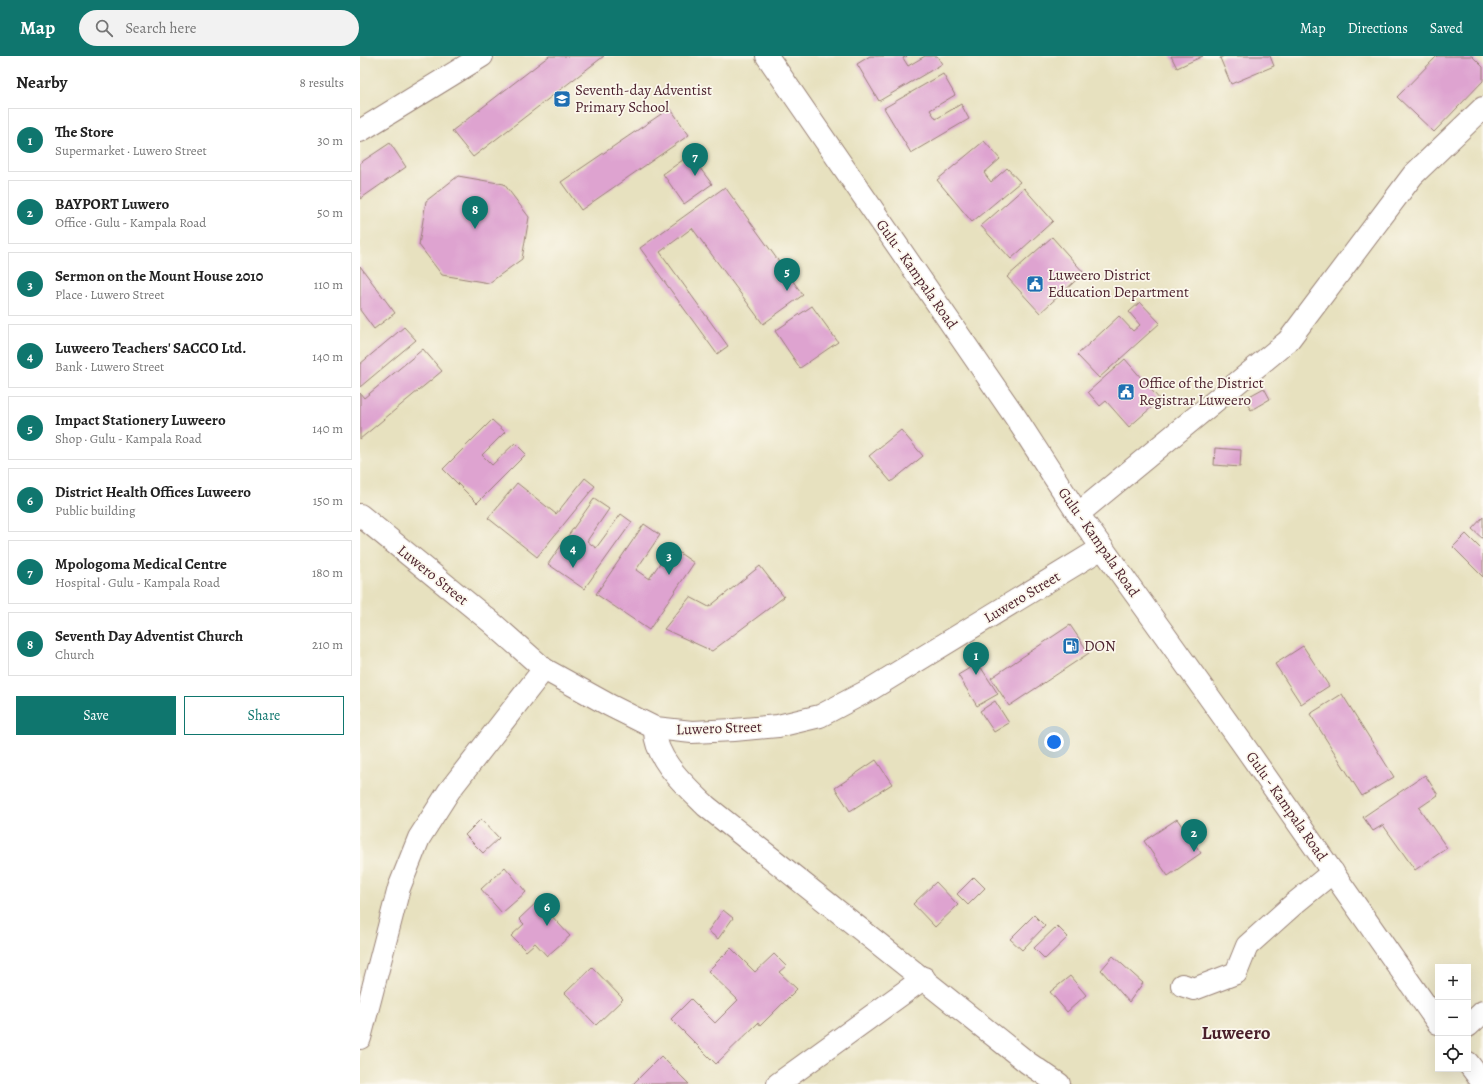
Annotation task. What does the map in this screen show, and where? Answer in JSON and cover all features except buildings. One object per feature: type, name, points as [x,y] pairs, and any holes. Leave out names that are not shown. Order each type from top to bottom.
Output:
[{"type":"main road","points":[[360,131],[482,56]]},
{"type":"main road","name":"Gulu - Kampala Road","points":[[767,56],[1016,418],[1078,514],[1240,740],[1435,1019]]},
{"type":"main road","points":[[1078,514],[1196,419],[1288,341],[1413,175],[1483,108]]},
{"type":"main road","name":"Luwero Street","points":[[360,515],[492,622],[544,669],[655,728],[692,732],[778,726],[820,716],[871,689],[1102,548]]},
{"type":"main road","points":[[360,1038],[399,888],[419,838],[449,791],[544,669]]},
{"type":"main road","points":[[655,728],[654,735],[665,761],[706,806],[924,978],[1028,1063],[1059,1084]]},
{"type":"main road","points":[[1182,985],[1194,989],[1236,973],[1247,946],[1295,903],[1333,872]]},
{"type":"main road","points":[[778,1084],[924,978]]},
{"type":"main road","points":[[1471,1023],[1483,1012]]},
{"type":"place","name":"Seventh-day Adventist Primary School","points":[[562,99]]},
{"type":"place","name":"Mpologoma Medical Centre","points":[[695,176]]},
{"type":"place","name":"Seventh Day Adventist Church","points":[[475,229]]},
{"type":"place","name":"Luweero District Education Department","points":[[1035,284]]},
{"type":"place","name":"Impact Stationery Luweero","points":[[787,291]]},
{"type":"place","name":"Office of the District Registrar Luweero","points":[[1126,392]]},
{"type":"place","name":"Luweero Teachers' SACCO Ltd.","points":[[573,568]]},
{"type":"place","name":"Sermon on the Mount House 2010","points":[[669,575]]},
{"type":"place","name":"DON","points":[[1071,646]]},
{"type":"place","name":"The Store","points":[[976,675]]},
{"type":"place","name":"BAYPORT Luwero","points":[[1194,852]]},
{"type":"place","name":"District Health Offices Luweero","points":[[547,926]]},
{"type":"district","name":"Luweero","points":[[1236,1032]]}]
